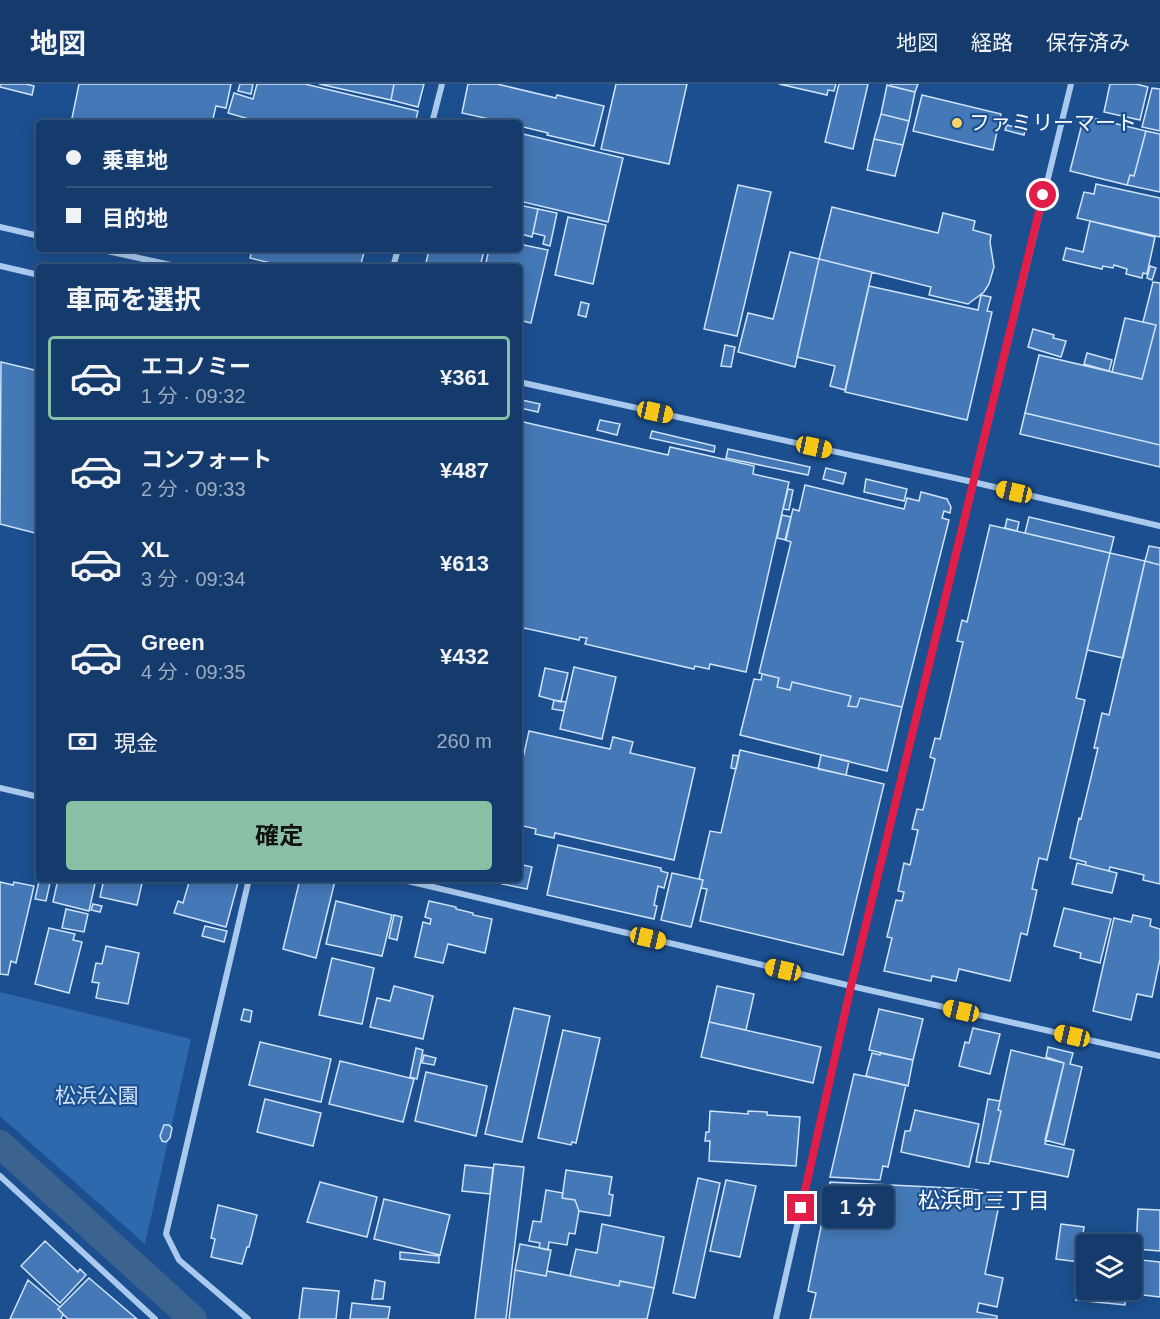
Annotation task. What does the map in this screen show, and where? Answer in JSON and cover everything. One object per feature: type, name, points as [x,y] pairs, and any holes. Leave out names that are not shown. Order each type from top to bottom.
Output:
[{"type":"street","points":[[433,120],[442,84]]},
{"type":"street","points":[[776,1319],[851,986],[1071,84]]},
{"type":"street","points":[[0,227],[36,235]]},
{"type":"street","points":[[112,252],[166,264]]},
{"type":"street","points":[[0,266],[36,274]]},
{"type":"street","points":[[522,383],[973,482],[1160,526]]},
{"type":"street","points":[[0,788],[36,796]]},
{"type":"street","points":[[248,882],[166,1234],[179,1260],[248,1319]]},
{"type":"street","points":[[412,882],[851,986],[1160,1056]]},
{"type":"street","points":[[0,1176],[155,1319]]},
{"type":"green space","name":"松浜公園","points":[[0,992],[191,1039],[145,1244],[0,1116]]},
{"type":"building","points":[[0,84],[34,86],[32,95],[0,87]]},
{"type":"building","points":[[79,84],[231,84],[226,108],[216,106],[213,120],[72,120]]},
{"type":"building","points":[[240,84],[253,84],[251,94],[238,91]]},
{"type":"building","points":[[257,84],[305,84],[418,111],[416,120],[249,120],[228,113],[234,93],[253,99]]},
{"type":"building","points":[[319,84],[394,84],[391,100]]},
{"type":"building","points":[[394,84],[424,84],[418,107],[391,100]]},
{"type":"building","points":[[468,84],[497,84],[556,98],[557,95],[604,106],[594,146],[522,127],[522,120],[494,120],[462,113]]},
{"type":"building","points":[[616,84],[687,84],[669,164],[601,149]]},
{"type":"building","points":[[779,84],[836,84],[834,91],[828,90],[827,95]]},
{"type":"building","points":[[839,84],[868,84],[853,149],[825,142]]},
{"type":"building","points":[[891,84],[918,84],[915,92],[890,86]]},
{"type":"building","points":[[1110,84],[1136,84],[1148,87],[1140,120],[1104,112]]},
{"type":"building","points":[[887,85],[915,92],[909,121],[881,114]]},
{"type":"building","points":[[1152,88],[1160,89],[1160,131],[1142,127]]},
{"type":"building","name":"ファミリーマート","points":[[922,95],[1001,114],[993,150],[913,131]]},
{"type":"building","points":[[881,114],[909,121],[903,145],[874,139]]},
{"type":"building","points":[[1084,116],[1146,131],[1134,176],[1130,175],[1127,185],[1070,171]]},
{"type":"building","points":[[1007,125],[1025,130],[1024,135],[1005,130]]},
{"type":"building","points":[[1146,131],[1160,134],[1160,192],[1127,185],[1130,175],[1134,176]]},
{"type":"building","points":[[522,134],[623,158],[608,222],[522,202]]},
{"type":"building","points":[[874,139],[903,145],[895,176],[867,170]]},
{"type":"building","points":[[1096,184],[1160,198],[1160,237],[1077,218],[1084,192],[1094,194]]},
{"type":"building","points":[[738,185],[771,192],[737,336],[704,329]]},
{"type":"building","points":[[522,206],[538,209],[532,237],[522,234]]},
{"type":"building","points":[[832,207],[938,233],[943,213],[975,221],[973,230],[991,235],[994,267],[989,284],[984,292],[968,304],[929,295],[931,287],[819,259]]},
{"type":"building","points":[[538,209],[557,213],[550,246],[543,244],[545,236],[533,233]]},
{"type":"building","points":[[568,217],[606,225],[593,284],[555,275]]},
{"type":"building","points":[[1090,221],[1155,237],[1147,274],[1143,273],[1142,278],[1126,274],[1127,269],[1114,265],[1113,268],[1103,266],[1102,269],[1063,260],[1066,248],[1083,252]]},
{"type":"building","points":[[522,245],[548,250],[531,323],[522,321],[522,264],[486,264],[488,252],[522,252]]},
{"type":"building","points":[[251,252],[364,252],[361,264],[275,264],[250,258]]},
{"type":"building","points":[[428,252],[484,252],[481,264],[426,263]]},
{"type":"building","points":[[790,252],[819,259],[795,367],[738,352],[748,313],[773,319]]},
{"type":"building","points":[[819,259],[872,272],[845,390],[830,386],[835,366],[797,357]]},
{"type":"building","points":[[1150,266],[1156,268],[1152,280],[1147,278]]},
{"type":"building","points":[[1153,282],[1160,283],[1160,445],[1025,413],[1039,355],[1142,379],[1156,325],[1143,322]]},
{"type":"building","points":[[869,286],[978,310],[981,295],[991,297],[987,311],[992,312],[967,420],[845,392]]},
{"type":"building","points":[[581,302],[589,304],[586,317],[578,315]]},
{"type":"building","points":[[1125,318],[1156,325],[1142,379],[1112,372]]},
{"type":"building","points":[[1033,329],[1066,341],[1061,357],[1028,347]]},
{"type":"building","points":[[725,345],[735,347],[731,367],[721,366]]},
{"type":"building","points":[[1087,353],[1112,360],[1109,371],[1084,364]]},
{"type":"building","points":[[1,362],[36,370],[36,533],[0,524]]},
{"type":"building","points":[[522,400],[540,404],[538,412],[522,408]]},
{"type":"building","points":[[1025,413],[1160,445],[1160,467],[1020,434]]},
{"type":"building","points":[[600,420],[620,424],[617,435],[597,430]]},
{"type":"building","points":[[522,422],[668,455],[670,447],[754,466],[753,474],[789,482],[746,672],[710,664],[709,669],[695,666],[694,669],[585,644],[587,638],[580,637],[579,640],[522,628]]},
{"type":"building","points":[[652,431],[715,446],[714,452],[650,438]]},
{"type":"building","points":[[728,449],[810,467],[808,475],[726,458]]},
{"type":"building","points":[[826,468],[846,473],[843,484],[823,479]]},
{"type":"building","points":[[866,479],[907,489],[904,501],[864,492]]},
{"type":"building","points":[[805,485],[904,509],[907,498],[919,501],[921,492],[947,499],[951,507],[950,513],[944,511],[942,518],[949,520],[902,707],[860,698],[857,707],[848,706],[851,696],[792,682],[790,690],[777,687],[779,678],[759,673],[791,542],[785,540],[793,509],[799,511]]},
{"type":"building","points":[[788,489],[793,490],[789,510],[783,509]]},
{"type":"building","points":[[782,515],[791,517],[786,540],[777,538]]},
{"type":"building","points":[[1029,517],[1114,537],[1110,553],[1025,533]]},
{"type":"building","points":[[1007,519],[1019,522],[1017,531],[1005,528]]},
{"type":"building","points":[[990,525],[1110,553],[1076,698],[1085,700],[1047,860],[1039,858],[1032,889],[1037,890],[1027,935],[1021,933],[1010,981],[959,969],[956,981],[932,976],[931,981],[884,971],[892,938],[887,937],[896,900],[902,901],[904,892],[898,891],[904,863],[910,865],[918,830],[912,829],[917,809],[923,810],[935,759],[930,757],[935,738],[940,739],[963,642],[957,641],[962,620],[967,622]]},
{"type":"building","points":[[1149,546],[1160,548],[1160,565],[1145,561]]},
{"type":"building","points":[[1110,553],[1145,561],[1123,658],[1087,650]]},
{"type":"building","points":[[1145,561],[1160,565],[1160,884],[1143,880],[1144,875],[1110,867],[1109,871],[1085,865],[1086,862],[1070,858],[1098,748],[1094,748],[1102,713],[1109,715]]},
{"type":"building","points":[[574,667],[616,677],[602,739],[560,729]]},
{"type":"building","points":[[545,668],[568,673],[561,702],[539,696]]},
{"type":"building","points":[[762,674],[779,678],[777,687],[790,690],[792,682],[851,696],[848,706],[857,707],[860,698],[902,707],[887,771],[740,735],[754,679],[761,680]]},
{"type":"building","points":[[554,700],[566,702],[564,711],[552,709]]},
{"type":"building","points":[[529,731],[610,749],[613,737],[633,742],[630,753],[695,768],[674,860],[555,833],[554,838],[535,834],[536,829],[522,826],[522,762]]},
{"type":"building","points":[[740,750],[884,784],[843,955],[700,921],[707,889],[701,888],[703,880],[699,879],[710,831],[721,833]]},
{"type":"building","points":[[733,755],[739,756],[736,769],[731,768]]},
{"type":"building","points":[[821,755],[849,761],[846,775],[818,769]]},
{"type":"building","points":[[558,845],[661,868],[661,871],[668,873],[664,888],[658,886],[654,919],[547,895]]},
{"type":"building","points":[[1077,863],[1117,873],[1112,893],[1072,884]]},
{"type":"building","points":[[522,865],[532,867],[527,889],[502,884],[502,882],[522,882]]},
{"type":"building","points":[[672,873],[703,880],[691,927],[661,920]]},
{"type":"building","points":[[0,882],[34,886],[16,963],[11,961],[8,975],[0,974]]},
{"type":"building","points":[[39,882],[50,883],[46,901],[35,899]]},
{"type":"building","points":[[57,882],[95,882],[89,911],[53,902]]},
{"type":"building","points":[[103,882],[142,882],[137,905],[100,897]]},
{"type":"building","points":[[189,882],[238,882],[226,927],[174,913],[178,901],[183,903]]},
{"type":"building","points":[[299,882],[335,882],[316,958],[283,949]]},
{"type":"building","points":[[336,901],[392,915],[382,956],[326,944]]},
{"type":"building","points":[[429,901],[492,919],[485,953],[448,944],[443,963],[415,957],[423,922],[430,924],[431,919],[425,917]]},
{"type":"building","points":[[93,904],[102,906],[100,912],[91,910]]},
{"type":"building","points":[[1064,908],[1111,919],[1100,963],[1080,958],[1081,953],[1054,946]]},
{"type":"building","points":[[66,909],[88,914],[84,932],[62,928]]},
{"type":"building","points":[[394,915],[402,917],[397,940],[389,938]]},
{"type":"building","points":[[1133,915],[1151,919],[1150,926],[1160,929],[1160,959],[1152,997],[1137,994],[1131,1020],[1093,1011],[1114,918],[1131,922]]},
{"type":"building","points":[[205,926],[227,931],[224,942],[202,936]]},
{"type":"building","points":[[49,928],[75,934],[73,940],[82,942],[69,993],[35,984]]},
{"type":"building","points":[[106,946],[139,953],[128,1004],[96,998],[99,983],[92,982],[96,963],[102,964]]},
{"type":"building","points":[[332,958],[374,968],[362,1024],[319,1015]]},
{"type":"building","points":[[394,986],[433,996],[423,1039],[370,1027],[377,998],[390,1001]]},
{"type":"building","points":[[717,986],[754,994],[746,1030],[709,1022]]},
{"type":"building","points":[[514,1008],[550,1016],[522,1142],[485,1134]]},
{"type":"building","points":[[244,1009],[252,1011],[250,1022],[241,1020]]},
{"type":"building","points":[[879,1009],[923,1019],[913,1060],[869,1050]]},
{"type":"building","points":[[709,1022],[821,1047],[813,1083],[701,1057]]},
{"type":"building","points":[[973,1028],[1000,1034],[990,1074],[959,1066],[965,1042],[969,1043]]},
{"type":"building","points":[[563,1030],[600,1038],[576,1143],[572,1142],[571,1145],[538,1138]]},
{"type":"building","points":[[260,1042],[331,1059],[321,1102],[249,1085]]},
{"type":"building","points":[[1048,1047],[1073,1053],[1070,1064],[1082,1067],[1064,1145],[1045,1140],[1064,1063],[1046,1057]]},
{"type":"building","points":[[416,1048],[423,1050],[417,1079],[410,1077]]},
{"type":"building","points":[[1011,1050],[1064,1063],[1045,1144],[1074,1150],[1068,1177],[990,1161]]},
{"type":"building","points":[[872,1053],[913,1060],[908,1086],[866,1076]]},
{"type":"building","points":[[424,1055],[436,1058],[434,1065],[422,1063]]},
{"type":"building","points":[[340,1061],[414,1079],[403,1122],[329,1104]]},
{"type":"building","points":[[426,1072],[487,1086],[476,1136],[415,1121]]},
{"type":"building","points":[[854,1074],[906,1085],[888,1167],[883,1166],[880,1180],[830,1177]]},
{"type":"building","points":[[265,1099],[321,1113],[313,1146],[257,1132]]},
{"type":"building","points":[[988,1099],[1000,1101],[998,1110],[1001,1111],[989,1164],[976,1162]]},
{"type":"building","points":[[915,1110],[979,1124],[969,1167],[901,1152],[905,1131],[910,1131]]},
{"type":"building","points":[[710,1111],[748,1114],[748,1111],[767,1112],[767,1115],[800,1117],[796,1166],[709,1161],[710,1141],[705,1141],[706,1132],[709,1132]]},
{"type":"building","points":[[164,1125],[172,1128],[170,1138],[166,1142],[162,1141],[160,1136]]},
{"type":"building","points":[[494,1164],[524,1167],[506,1319],[475,1319]]},
{"type":"building","points":[[465,1165],[493,1168],[490,1194],[462,1191]]},
{"type":"building","points":[[566,1170],[612,1177],[609,1194],[613,1195],[610,1216],[579,1211],[575,1200],[562,1198]]},
{"type":"building","points":[[698,1178],[720,1183],[695,1298],[673,1293]]},
{"type":"building","points":[[726,1180],[756,1186],[740,1257],[710,1251]]},
{"type":"building","points":[[320,1182],[377,1197],[367,1237],[307,1222]]},
{"type":"building","points":[[830,1182],[972,1189],[1001,1195],[985,1274],[1003,1278],[997,1307],[979,1303],[977,1312],[997,1316],[997,1319],[810,1319],[816,1293],[808,1291]]},
{"type":"building","points":[[546,1190],[563,1193],[562,1198],[575,1200],[579,1211],[575,1234],[569,1233],[567,1245],[549,1242],[548,1250],[539,1248],[540,1243],[529,1241],[533,1221],[541,1222]]},
{"type":"building","points":[[384,1199],[450,1215],[440,1255],[374,1239]]},
{"type":"building","points":[[218,1205],[257,1215],[242,1264],[211,1257],[215,1239],[211,1238]]},
{"type":"building","points":[[1138,1209],[1160,1210],[1160,1251],[1142,1250],[1142,1234],[1137,1234]]},
{"type":"building","points":[[602,1224],[664,1237],[654,1288],[620,1281],[619,1286],[570,1276],[576,1249],[597,1253]]},
{"type":"building","points":[[1061,1224],[1084,1227],[1083,1234],[1076,1234],[1076,1262],[1056,1259]]},
{"type":"building","points":[[45,1241],[78,1272],[80,1269],[86,1275],[60,1303],[21,1266]]},
{"type":"building","points":[[520,1244],[551,1250],[546,1276],[515,1270]]},
{"type":"building","points":[[400,1252],[439,1256],[439,1263],[400,1259]]},
{"type":"building","points":[[1142,1260],[1160,1262],[1160,1297],[1142,1295]]},
{"type":"building","points":[[515,1270],[546,1276],[547,1271],[619,1286],[620,1281],[654,1288],[647,1319],[509,1319]]},
{"type":"building","points":[[89,1278],[137,1319],[68,1319],[58,1309]]},
{"type":"building","points":[[28,1280],[60,1307],[58,1309],[63,1314],[61,1319],[10,1319]]},
{"type":"building","points":[[375,1280],[385,1282],[383,1299],[372,1299]]},
{"type":"building","points":[[303,1288],[339,1291],[336,1319],[299,1319]]},
{"type":"building","points":[[1076,1300],[1125,1300],[1125,1305]]},
{"type":"building","points":[[352,1303],[390,1307],[388,1319],[350,1319]]},
{"type":"waterway","points":[[0,1144],[193,1319]]},
{"type":"place","name":"ファミリーマート","points":[[957,123]]},
{"type":"district","name":"松浜町三丁目","points":[[984,1200]]},
{"type":"route","points":[[801,1208],[851,986],[1043,195]]}]
